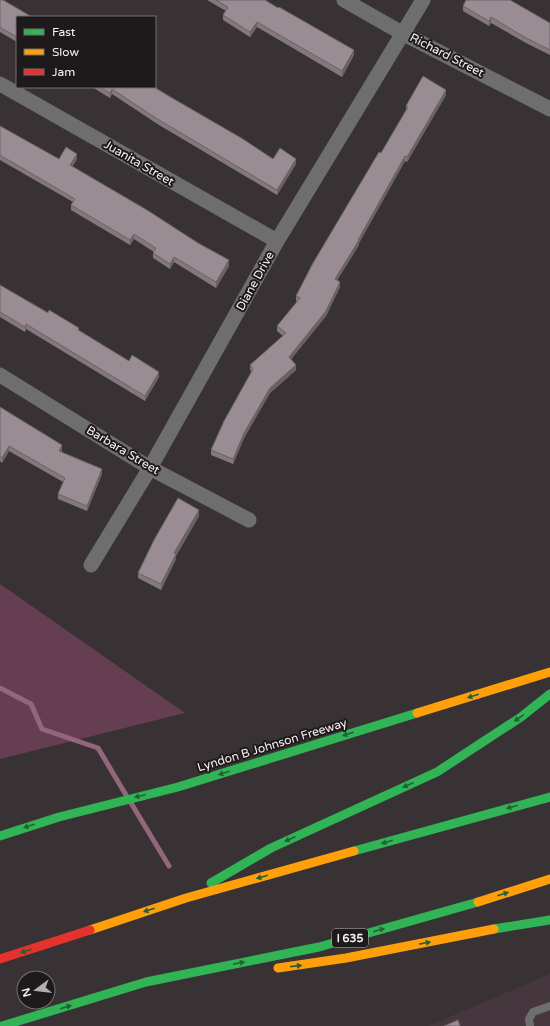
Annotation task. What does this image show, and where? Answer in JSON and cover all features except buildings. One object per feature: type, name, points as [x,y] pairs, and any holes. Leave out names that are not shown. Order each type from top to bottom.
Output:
[{"type":"main road","name":"Lyndon B Johnson Freeway","points":[[0,836],[59,817],[178,787],[550,672]]},
{"type":"main road","points":[[186,898],[271,848],[437,772],[521,717],[550,694]]},
{"type":"main road","points":[[0,959],[186,898],[550,797]]},
{"type":"main road","name":"I 635","points":[[2,1026],[146,982],[319,947],[475,903],[550,879]]},
{"type":"main road","points":[[271,969],[318,964],[494,929],[550,920]]},
{"type":"main road","points":[[146,982],[240,972]]},
{"type":"street","name":"Richard Street","points":[[344,0],[402,33],[550,109]]},
{"type":"street","name":"Diane Drive","points":[[92,565],[150,468],[277,242],[423,0]]},
{"type":"street","name":"Juanita Street","points":[[0,84],[277,242]]},
{"type":"street","name":"Barbara Street","points":[[0,375],[150,468],[249,520]]},
{"type":"lane","points":[[530,1026],[529,1019],[533,1012],[550,1006]]},
{"type":"shaded area","points":[[0,584],[185,713],[0,759]]},
{"type":"shaded area","points":[[550,974],[550,1026],[428,1026]]},
{"type":"waterway","points":[[0,688],[31,704],[42,729],[98,748],[126,795]]},
{"type":"waterway","points":[[131,803],[169,866]]},
{"type":"traffic: fast","points":[[211,883],[271,848],[437,772],[521,717],[550,694]]},
{"type":"traffic: fast","points":[[0,836],[59,817],[178,787],[417,713]]},
{"type":"traffic: fast","points":[[354,851],[550,797]]},
{"type":"traffic: fast","points":[[2,1026],[146,982],[319,947],[478,902]]},
{"type":"traffic: fast","points":[[494,929],[550,920]]},
{"type":"traffic: slow","points":[[417,713],[550,672]]},
{"type":"traffic: slow","points":[[90,930],[186,898],[354,851]]},
{"type":"traffic: slow","points":[[478,902],[550,879]]},
{"type":"traffic: slow","points":[[278,968],[346,958],[494,929]]},
{"type":"traffic: jam","points":[[0,959],[90,930]]}]
